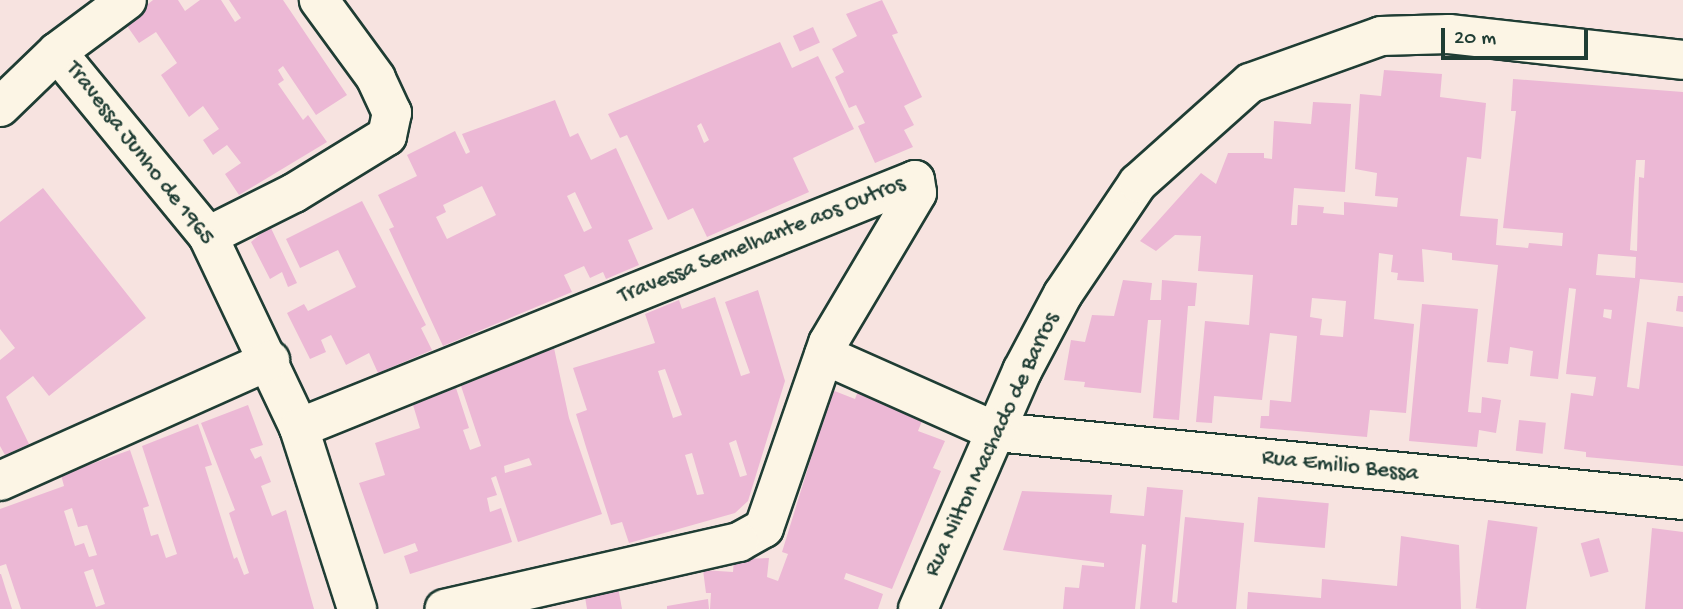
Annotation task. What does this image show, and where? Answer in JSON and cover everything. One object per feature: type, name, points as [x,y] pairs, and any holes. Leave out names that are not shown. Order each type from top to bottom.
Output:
[{"type":"street","points":[[0,107],[57,51],[127,0]]},
{"type":"street","points":[[208,236],[294,193],[387,136],[392,113],[376,78],[318,0]]},
{"type":"street","name":"Rua Nilton Machado de Barros","points":[[918,609],[1022,371],[1063,295],[1138,183],[1250,83],[1381,36],[1449,34],[1683,60]]},
{"type":"street","name":"Travessa Junho de 1965","points":[[57,51],[208,236],[270,360],[299,428],[358,609]]},
{"type":"street","name":"Travessa Semelhante aos Outros","points":[[299,428],[915,180],[916,193],[824,355],[781,489],[764,528],[739,542],[445,609]]},
{"type":"street","name":"Rua Emilio Bessa","points":[[824,355],[997,432],[1683,500]]},
{"type":"street","points":[[0,481],[270,360]]},
{"type":"building","points":[[153,0],[178,0],[185,11],[200,0],[221,0],[235,22],[241,18],[229,0],[283,0],[347,95],[316,115],[283,66],[278,70],[284,80],[278,84],[303,120],[308,115],[327,142],[239,195],[225,174],[241,163],[227,145],[213,155],[203,140],[219,129],[203,106],[189,117],[161,75],[177,63],[156,32],[139,43],[125,23]]},
{"type":"building","points":[[882,0],[898,33],[892,35],[922,97],[904,106],[914,125],[904,130],[913,147],[875,163],[858,126],[865,123],[856,105],[849,108],[835,77],[844,72],[832,49],[857,36],[846,14]]},
{"type":"building","points":[[813,27],[820,43],[800,51],[793,36]]},
{"type":"building","points":[[780,42],[792,68],[818,56],[854,129],[793,158],[809,192],[707,237],[693,208],[668,220],[627,135],[620,138],[608,114]],"holes":[[[701,123],[709,140],[704,143],[697,126]]]},
{"type":"building","points":[[1384,70],[1442,74],[1440,97],[1486,103],[1481,159],[1467,157],[1460,216],[1498,219],[1496,245],[1528,248],[1529,243],[1562,246],[1563,233],[1503,228],[1516,111],[1511,111],[1513,79],[1683,92],[1683,283],[1640,279],[1627,387],[1639,389],[1647,322],[1683,327],[1683,466],[1586,457],[1586,452],[1564,449],[1571,393],[1593,396],[1596,377],[1566,374],[1576,289],[1569,288],[1558,379],[1530,376],[1533,351],[1510,347],[1508,364],[1487,362],[1498,265],[1452,260],[1452,253],[1422,249],[1424,282],[1397,280],[1398,273],[1391,272],[1393,255],[1379,253],[1374,319],[1414,324],[1406,413],[1370,410],[1367,437],[1260,428],[1261,416],[1269,416],[1270,400],[1291,402],[1297,336],[1270,333],[1262,400],[1214,396],[1212,423],[1196,422],[1205,321],[1249,325],[1253,275],[1198,271],[1201,236],[1175,235],[1156,251],[1140,241],[1201,173],[1216,184],[1228,153],[1264,153],[1264,158],[1272,159],[1274,121],[1311,124],[1313,102],[1351,104],[1345,192],[1294,188],[1291,225],[1297,225],[1298,205],[1324,207],[1323,213],[1344,215],[1344,202],[1397,207],[1398,198],[1375,196],[1377,173],[1355,169],[1360,94],[1381,96]],"holes":[[[1636,160],[1645,160],[1644,178],[1639,177],[1637,251],[1630,250]],[[1598,254],[1636,257],[1635,278],[1596,275]],[[1312,298],[1346,301],[1343,337],[1320,335],[1322,319],[1310,317]],[[1604,309],[1612,310],[1611,319],[1603,317]]]},
{"type":"building","points":[[555,100],[570,137],[578,133],[591,160],[616,148],[653,229],[628,240],[639,265],[606,279],[603,272],[590,278],[584,266],[564,275],[572,292],[443,346],[389,229],[394,227],[378,195],[417,176],[407,155],[455,131],[466,154],[470,152],[462,134]],"holes":[[[482,186],[496,215],[447,239],[436,217],[446,212],[443,205]],[[575,192],[592,228],[584,232],[567,196]]]},
{"type":"building","points":[[43,188],[146,318],[49,396],[33,376],[6,397],[29,444],[5,455],[0,446],[0,360],[15,348],[0,329],[0,222]]},
{"type":"building","points":[[362,201],[426,325],[421,328],[432,350],[378,373],[369,353],[346,365],[331,335],[321,340],[326,352],[310,359],[287,313],[304,304],[308,311],[356,287],[338,250],[300,268],[286,239]]},
{"type":"building","points":[[270,226],[297,283],[288,287],[282,272],[270,279],[251,242]]},
{"type":"building","points":[[1123,280],[1152,283],[1150,300],[1161,300],[1162,280],[1197,283],[1195,306],[1188,306],[1179,420],[1153,418],[1161,320],[1148,320],[1141,393],[1084,387],[1085,382],[1064,380],[1071,340],[1085,342],[1092,315],[1114,316]]},
{"type":"building","points":[[758,290],[785,381],[748,501],[735,513],[629,543],[622,522],[611,525],[586,447],[576,414],[587,410],[573,368],[655,343],[645,314],[679,300],[682,309],[715,297],[741,376],[750,373],[725,302]],"holes":[[[665,369],[682,415],[673,418],[658,371]],[[736,440],[747,475],[740,477],[729,443]],[[692,453],[704,494],[697,495],[685,455]]]},
{"type":"building","points":[[1678,296],[1683,296],[1683,312],[1676,311]]},
{"type":"building","points":[[1422,304],[1478,309],[1468,412],[1481,413],[1482,397],[1501,400],[1496,433],[1479,430],[1477,447],[1409,441]]},
{"type":"building","points":[[554,348],[569,418],[602,514],[518,542],[496,476],[491,478],[497,495],[487,498],[490,512],[501,508],[512,542],[410,574],[404,556],[418,551],[415,543],[384,554],[359,483],[385,475],[375,443],[420,428],[413,405],[456,388],[469,428],[463,430],[470,450],[481,446],[461,386]],"holes":[[[529,458],[532,465],[505,473],[504,466]]]},
{"type":"building","points":[[861,383],[926,411],[918,431],[945,441],[933,468],[941,471],[892,589],[846,573],[844,579],[883,594],[878,609],[710,609],[711,593],[706,593],[703,570],[733,572],[734,559],[769,558],[767,577],[778,581],[788,554],[782,552],[832,390],[855,399]]},
{"type":"building","points":[[248,405],[263,445],[250,449],[255,459],[261,456],[271,482],[261,486],[272,516],[286,510],[314,609],[21,609],[6,564],[0,566],[0,509],[64,486],[61,475],[130,450],[149,506],[143,508],[151,536],[158,534],[166,558],[177,554],[142,446],[198,424],[212,465],[205,467],[234,559],[237,557],[244,575],[249,573],[229,513],[235,510],[201,423]],"holes":[[[72,508],[78,527],[87,525],[97,555],[89,557],[84,543],[75,546],[64,511]],[[93,569],[105,604],[96,607],[84,572]]]},
{"type":"building","points":[[1519,420],[1546,423],[1543,454],[1516,451]]},
{"type":"building","points":[[1147,487],[1183,490],[1172,602],[1177,603],[1185,517],[1244,523],[1236,609],[1140,609],[1146,545],[1142,544],[1135,609],[1063,609],[1065,587],[1079,588],[1082,565],[1104,567],[1104,563],[1003,550],[1022,491],[1112,495],[1110,513],[1144,516]]},
{"type":"building","points":[[1258,497],[1329,503],[1325,548],[1254,542]]},
{"type":"building","points":[[1488,520],[1538,527],[1526,609],[1476,608]]},
{"type":"building","points":[[1652,528],[1683,532],[1683,609],[1645,609]]},
{"type":"building","points":[[1401,536],[1459,545],[1461,609],[1247,609],[1248,592],[1321,598],[1322,579],[1397,586]]},
{"type":"building","points":[[1599,538],[1609,572],[1590,577],[1581,543]]},
{"type":"building","points":[[1,574],[12,609],[0,609]]},
{"type":"building","points":[[618,587],[622,609],[587,609],[585,597]]},
{"type":"building","points":[[708,599],[709,609],[667,609],[667,606]]}]
